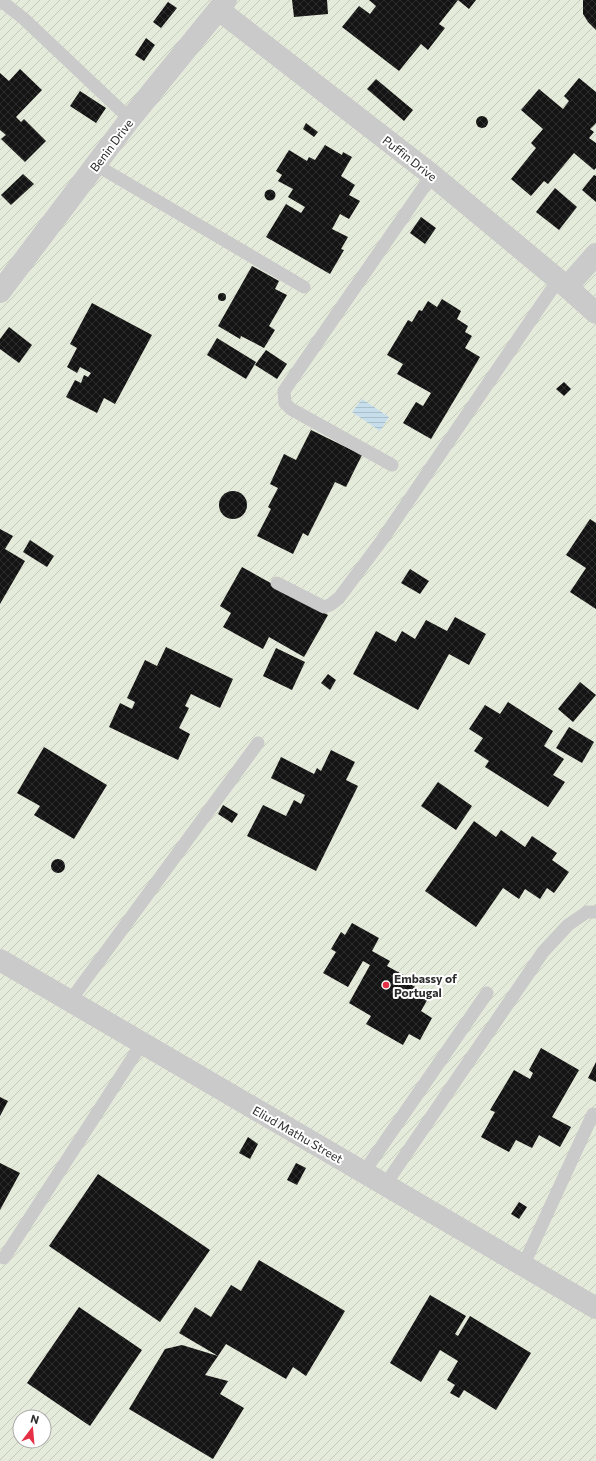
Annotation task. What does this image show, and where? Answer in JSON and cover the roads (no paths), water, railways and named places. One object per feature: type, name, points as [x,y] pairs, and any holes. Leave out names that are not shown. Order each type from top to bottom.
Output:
[{"type":"street","name":"Benin Drive","points":[[0,292],[130,119],[223,5]]},
{"type":"street","name":"Puffin Drive","points":[[223,5],[432,175],[596,313]]},
{"type":"street","points":[[563,284],[596,254]]},
{"type":"street","name":"Eliud Mathu Street","points":[[0,960],[596,1308]]},
{"type":"lane","points":[[0,0],[23,18],[130,119]]},
{"type":"lane","points":[[96,165],[304,288]]},
{"type":"lane","points":[[392,465],[291,409],[284,403],[284,391],[432,175]]},
{"type":"lane","points":[[277,583],[324,607],[330,605],[339,598],[382,540],[563,284]]},
{"type":"lane","points":[[70,1001],[258,743]]},
{"type":"lane","points":[[385,1185],[543,952],[568,925],[587,912],[596,912]]},
{"type":"lane","points":[[364,1172],[487,993]]},
{"type":"lane","points":[[4,1258],[142,1043]]},
{"type":"lane","points":[[523,1266],[593,1114]]},
{"type":"water","points":[[362,399],[389,417],[380,431],[352,412]]},
{"type":"place","name":"Embassy of Portugal","points":[[386,985]]}]
